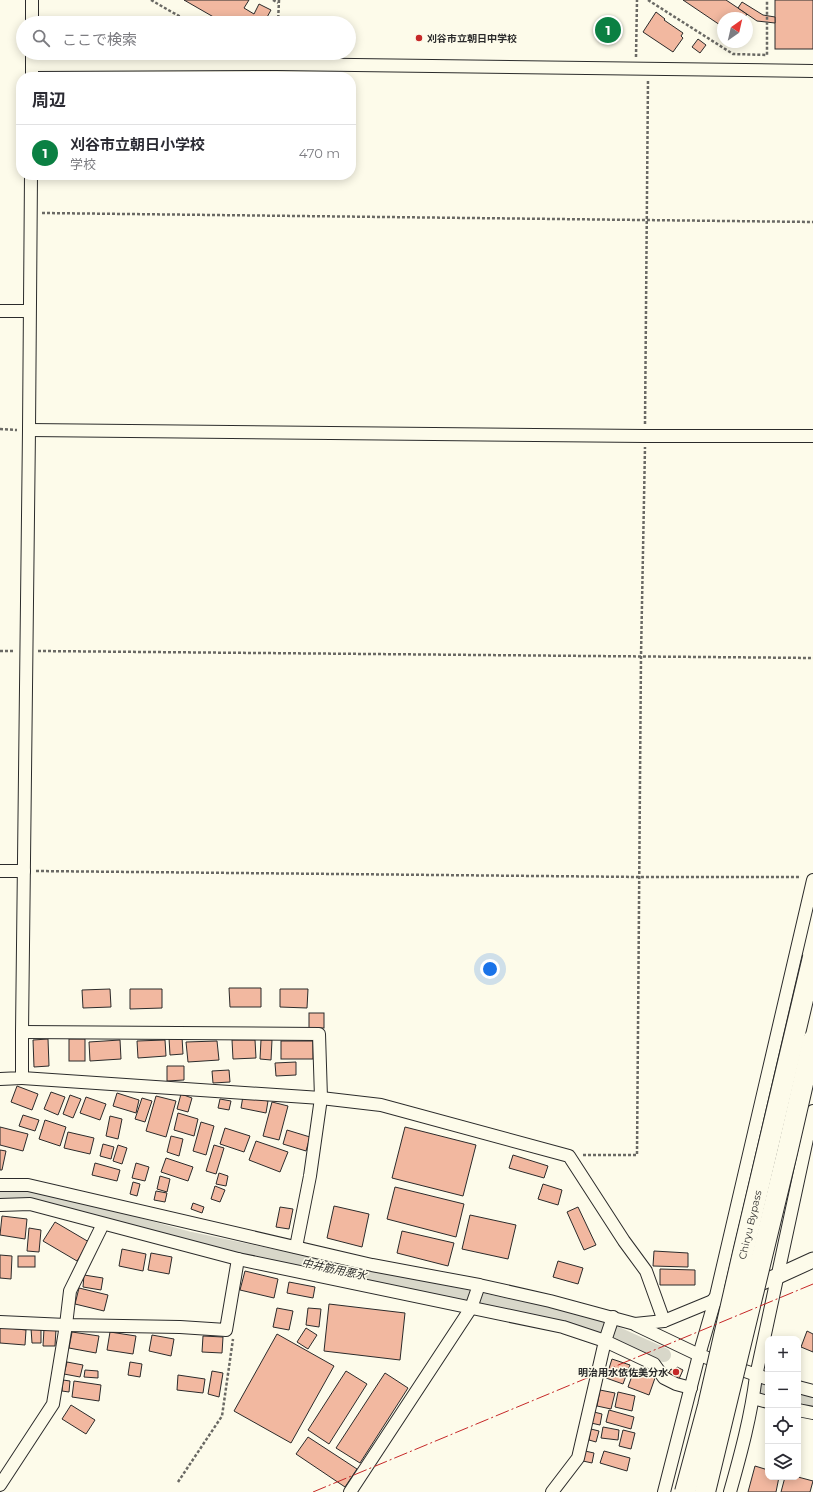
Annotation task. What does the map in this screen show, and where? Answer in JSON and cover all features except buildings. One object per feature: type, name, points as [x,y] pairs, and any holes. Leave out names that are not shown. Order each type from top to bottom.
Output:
[{"type":"highway","name":"Chiryu Bypass","points":[[685,1492],[708,1406],[742,1253],[813,957]]},
{"type":"highway","name":"Chiryu Bypass","points":[[705,1492],[760,1268],[813,1040]]},
{"type":"street","points":[[32,0],[32,16]]},
{"type":"street","points":[[32,60],[32,72]]},
{"type":"street","points":[[81,60],[813,71]]},
{"type":"street","points":[[22,1078],[31,180]]},
{"type":"street","points":[[0,311],[29,311]]},
{"type":"street","points":[[29,430],[645,436],[813,436]]},
{"type":"street","points":[[0,871],[24,871]]},
{"type":"street","points":[[664,1492],[699,1355],[715,1300],[761,1102],[809,878]]},
{"type":"street","points":[[22,1032],[319,1034],[321,1098],[310,1176],[296,1247]]},
{"type":"street","points":[[0,1079],[22,1078],[321,1098],[382,1105],[569,1156],[646,1271],[664,1322]]},
{"type":"street","points":[[730,1492],[746,1434],[756,1376],[813,1111],[761,1102]]},
{"type":"street","points":[[0,1185],[28,1185],[372,1265],[479,1285],[550,1301],[612,1321],[635,1324],[664,1322],[715,1300],[778,1276],[813,1260]]},
{"type":"street","points":[[0,1204],[30,1204],[238,1259],[563,1327],[606,1338],[654,1364],[664,1378],[676,1384],[691,1388]]},
{"type":"street","points":[[0,1486],[53,1404],[70,1291],[103,1224]]},
{"type":"street","points":[[0,1322],[66,1325],[158,1326],[226,1330],[238,1259]]},
{"type":"street","points":[[350,1492],[471,1308],[479,1285]]},
{"type":"street","points":[[552,1492],[578,1458],[606,1338],[612,1321]]},
{"type":"street","points":[[635,1324],[699,1355],[765,1378]]},
{"type":"street","points":[[801,1388],[813,1391]]},
{"type":"street","points":[[753,1398],[765,1401]]},
{"type":"street","points":[[801,1411],[813,1414]]},
{"type":"path","points":[[151,0],[179,16]]},
{"type":"path","points":[[273,0],[278,2],[278,16]]},
{"type":"path","points":[[635,69],[637,0]]},
{"type":"path","points":[[648,0],[733,54],[767,55],[767,0]]},
{"type":"path","points":[[569,1156],[637,1155],[648,69]]},
{"type":"path","points":[[30,213],[813,222]]},
{"type":"path","points":[[0,429],[29,430]]},
{"type":"path","points":[[0,651],[813,658]]},
{"type":"path","points":[[24,871],[809,878]]},
{"type":"path","points":[[178,1482],[222,1416],[234,1332],[226,1330]]},
{"type":"waterway","name":"中井筋用悪水","points":[[0,1196],[33,1196],[187,1238],[562,1317],[606,1329],[664,1355]]},
{"type":"waterway","name":"中井筋用悪水","points":[[801,1401],[813,1404]]},
{"type":"power","points":[[313,1492],[813,1284]]},
{"type":"place","name":"刈谷市立朝日小学校","points":[[608,30]]},
{"type":"place","name":"刈谷市立朝日中学校","points":[[419,38]]},
{"type":"place","name":"明治用水依佐美分水","points":[[676,1372]]}]
